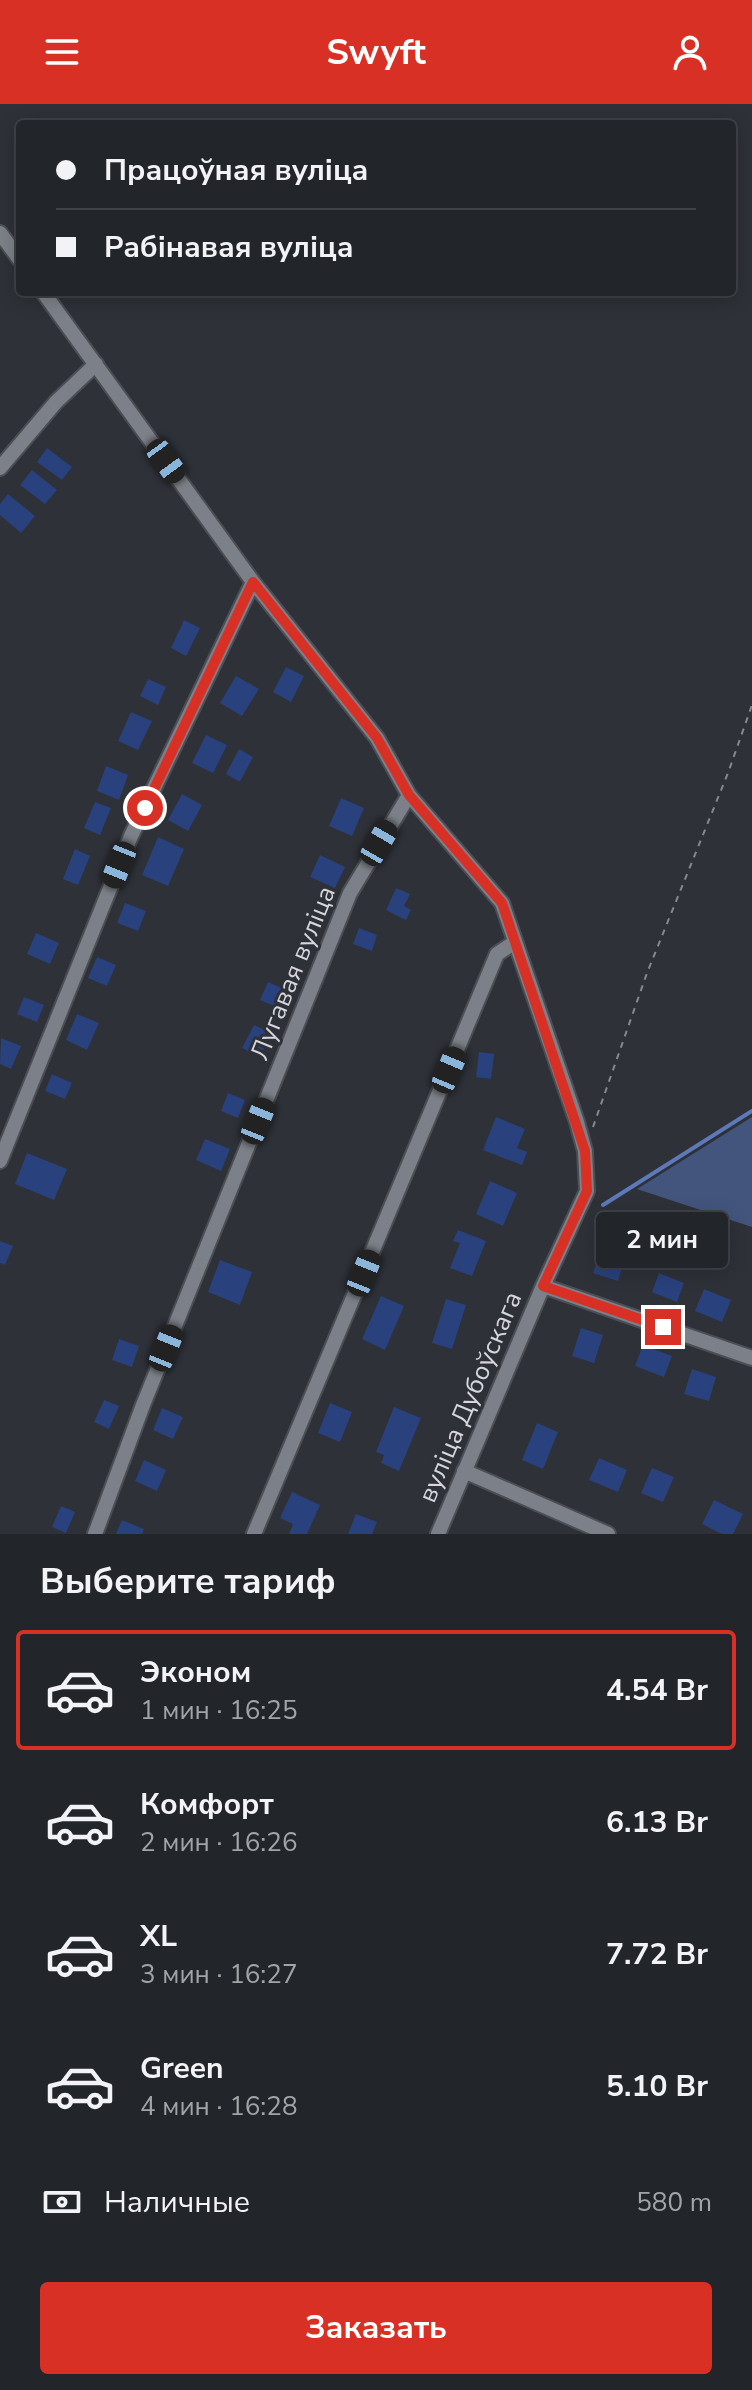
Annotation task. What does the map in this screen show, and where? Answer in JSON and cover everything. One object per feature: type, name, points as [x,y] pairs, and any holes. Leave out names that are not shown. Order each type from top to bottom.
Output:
[{"type":"street","points":[[0,233],[16,255]]},
{"type":"street","name":"вуліца Дубоўскага","points":[[46,296],[253,582],[377,738],[409,795],[502,903],[585,1151],[587,1191],[543,1286],[438,1534]]},
{"type":"street","points":[[0,468],[56,402],[96,364]]},
{"type":"street","points":[[0,1161],[131,836],[253,582]]},
{"type":"street","name":"Лугавая вуліца","points":[[95,1534],[143,1405],[350,893],[409,795]]},
{"type":"street","points":[[254,1534],[497,954],[515,942]]},
{"type":"street","points":[[543,1286],[752,1358]]},
{"type":"street","points":[[464,1471],[608,1534]]},
{"type":"path","points":[[585,1151],[647,973],[728,773],[752,705]]},
{"type":"shaded area","points":[[752,1117],[752,1227],[637,1189]]},
{"type":"building","points":[[47,448],[72,467],[62,480],[37,462]]},
{"type":"building","points":[[32,470],[57,490],[45,504],[20,485]]},
{"type":"building","points":[[8,494],[35,516],[21,533],[0,515],[0,504]]},
{"type":"building","points":[[184,620],[200,628],[186,656],[171,648]]},
{"type":"building","points":[[286,667],[304,676],[291,702],[273,692]]},
{"type":"building","points":[[236,676],[259,689],[242,716],[220,703]]},
{"type":"building","points":[[148,679],[166,687],[158,705],[140,696]]},
{"type":"building","points":[[131,712],[152,721],[138,750],[118,741]]},
{"type":"building","points":[[206,735],[227,745],[213,773],[192,763]]},
{"type":"building","points":[[239,749],[253,757],[240,782],[226,774]]},
{"type":"building","points":[[106,766],[128,775],[119,800],[97,791]]},
{"type":"building","points":[[182,794],[202,805],[188,831],[168,820]]},
{"type":"building","points":[[341,798],[364,808],[352,836],[329,826]]},
{"type":"building","points":[[95,802],[111,808],[100,835],[84,828]]},
{"type":"building","points":[[158,837],[184,849],[168,886],[142,875]]},
{"type":"building","points":[[75,849],[90,856],[78,885],[63,879]]},
{"type":"building","points":[[320,855],[345,867],[335,888],[310,877]]},
{"type":"building","points":[[396,888],[410,894],[404,906],[411,910],[406,920],[386,910]]},
{"type":"building","points":[[125,903],[146,911],[138,931],[117,923]]},
{"type":"building","points":[[359,928],[377,935],[372,951],[353,944]]},
{"type":"building","points":[[36,933],[59,943],[50,964],[27,954]]},
{"type":"building","points":[[97,957],[116,965],[107,986],[88,978]]},
{"type":"building","points":[[268,982],[284,989],[277,1007],[260,1000]]},
{"type":"building","points":[[24,997],[44,1005],[37,1022],[17,1014]]},
{"type":"building","points":[[77,1014],[99,1023],[87,1050],[66,1040]]},
{"type":"building","points":[[254,1025],[271,1033],[260,1057],[242,1048]]},
{"type":"building","points":[[1,1038],[21,1046],[11,1069],[0,1064]]},
{"type":"building","points":[[479,1052],[494,1054],[491,1079],[476,1077]]},
{"type":"building","points":[[52,1074],[72,1083],[65,1099],[45,1091]]},
{"type":"building","points":[[228,1093],[245,1100],[238,1118],[221,1111]]},
{"type":"building","points":[[496,1117],[525,1129],[517,1148],[527,1152],[522,1165],[483,1150]]},
{"type":"building","points":[[205,1139],[230,1149],[221,1171],[196,1160]]},
{"type":"building","points":[[27,1153],[67,1169],[54,1200],[15,1184]]},
{"type":"building","points":[[490,1181],[517,1193],[503,1226],[476,1214]]},
{"type":"building","points":[[458,1230],[486,1241],[472,1276],[450,1268],[460,1243],[453,1241]]},
{"type":"building","points":[[0,1241],[13,1246],[5,1265],[0,1263]]},
{"type":"building","points":[[601,1251],[625,1259],[618,1281],[593,1273]]},
{"type":"building","points":[[220,1260],[252,1272],[240,1305],[208,1292]]},
{"type":"building","points":[[659,1273],[684,1283],[677,1302],[652,1292]]},
{"type":"building","points":[[704,1289],[731,1300],[722,1322],[695,1311]]},
{"type":"building","points":[[381,1296],[404,1306],[385,1350],[362,1339]]},
{"type":"building","points":[[446,1299],[466,1305],[452,1349],[432,1343]]},
{"type":"building","points":[[581,1328],[603,1335],[594,1363],[572,1356]]},
{"type":"building","points":[[119,1339],[139,1346],[132,1367],[112,1360]]},
{"type":"building","points":[[643,1345],[672,1356],[664,1377],[635,1366]]},
{"type":"building","points":[[692,1369],[716,1377],[709,1401],[684,1394]]},
{"type":"building","points":[[104,1400],[119,1406],[109,1429],[94,1422]]},
{"type":"building","points":[[330,1403],[352,1412],[340,1442],[318,1433]]},
{"type":"building","points":[[394,1407],[421,1418],[399,1471],[381,1463],[384,1455],[376,1452]]},
{"type":"building","points":[[162,1408],[183,1417],[173,1439],[153,1430]]},
{"type":"building","points":[[537,1423],[558,1432],[543,1469],[522,1460]]},
{"type":"building","points":[[599,1458],[627,1470],[618,1492],[589,1480]]},
{"type":"building","points":[[144,1460],[166,1470],[157,1491],[135,1481]]},
{"type":"building","points":[[652,1468],[674,1477],[663,1502],[641,1493]]},
{"type":"building","points":[[292,1492],[320,1505],[307,1534],[289,1534],[293,1524],[280,1518]]},
{"type":"building","points":[[714,1500],[743,1514],[733,1534],[722,1534],[702,1524]]},
{"type":"building","points":[[61,1506],[75,1512],[66,1533],[52,1527]]},
{"type":"building","points":[[356,1514],[377,1522],[372,1534],[348,1534]]},
{"type":"building","points":[[122,1520],[144,1529],[142,1534],[116,1534]]},
{"type":"waterway","points":[[603,1205],[752,1111]]},
{"type":"route","points":[[145,808],[253,582],[377,738],[409,795],[502,903],[585,1151],[587,1191],[543,1286],[663,1327]]}]
